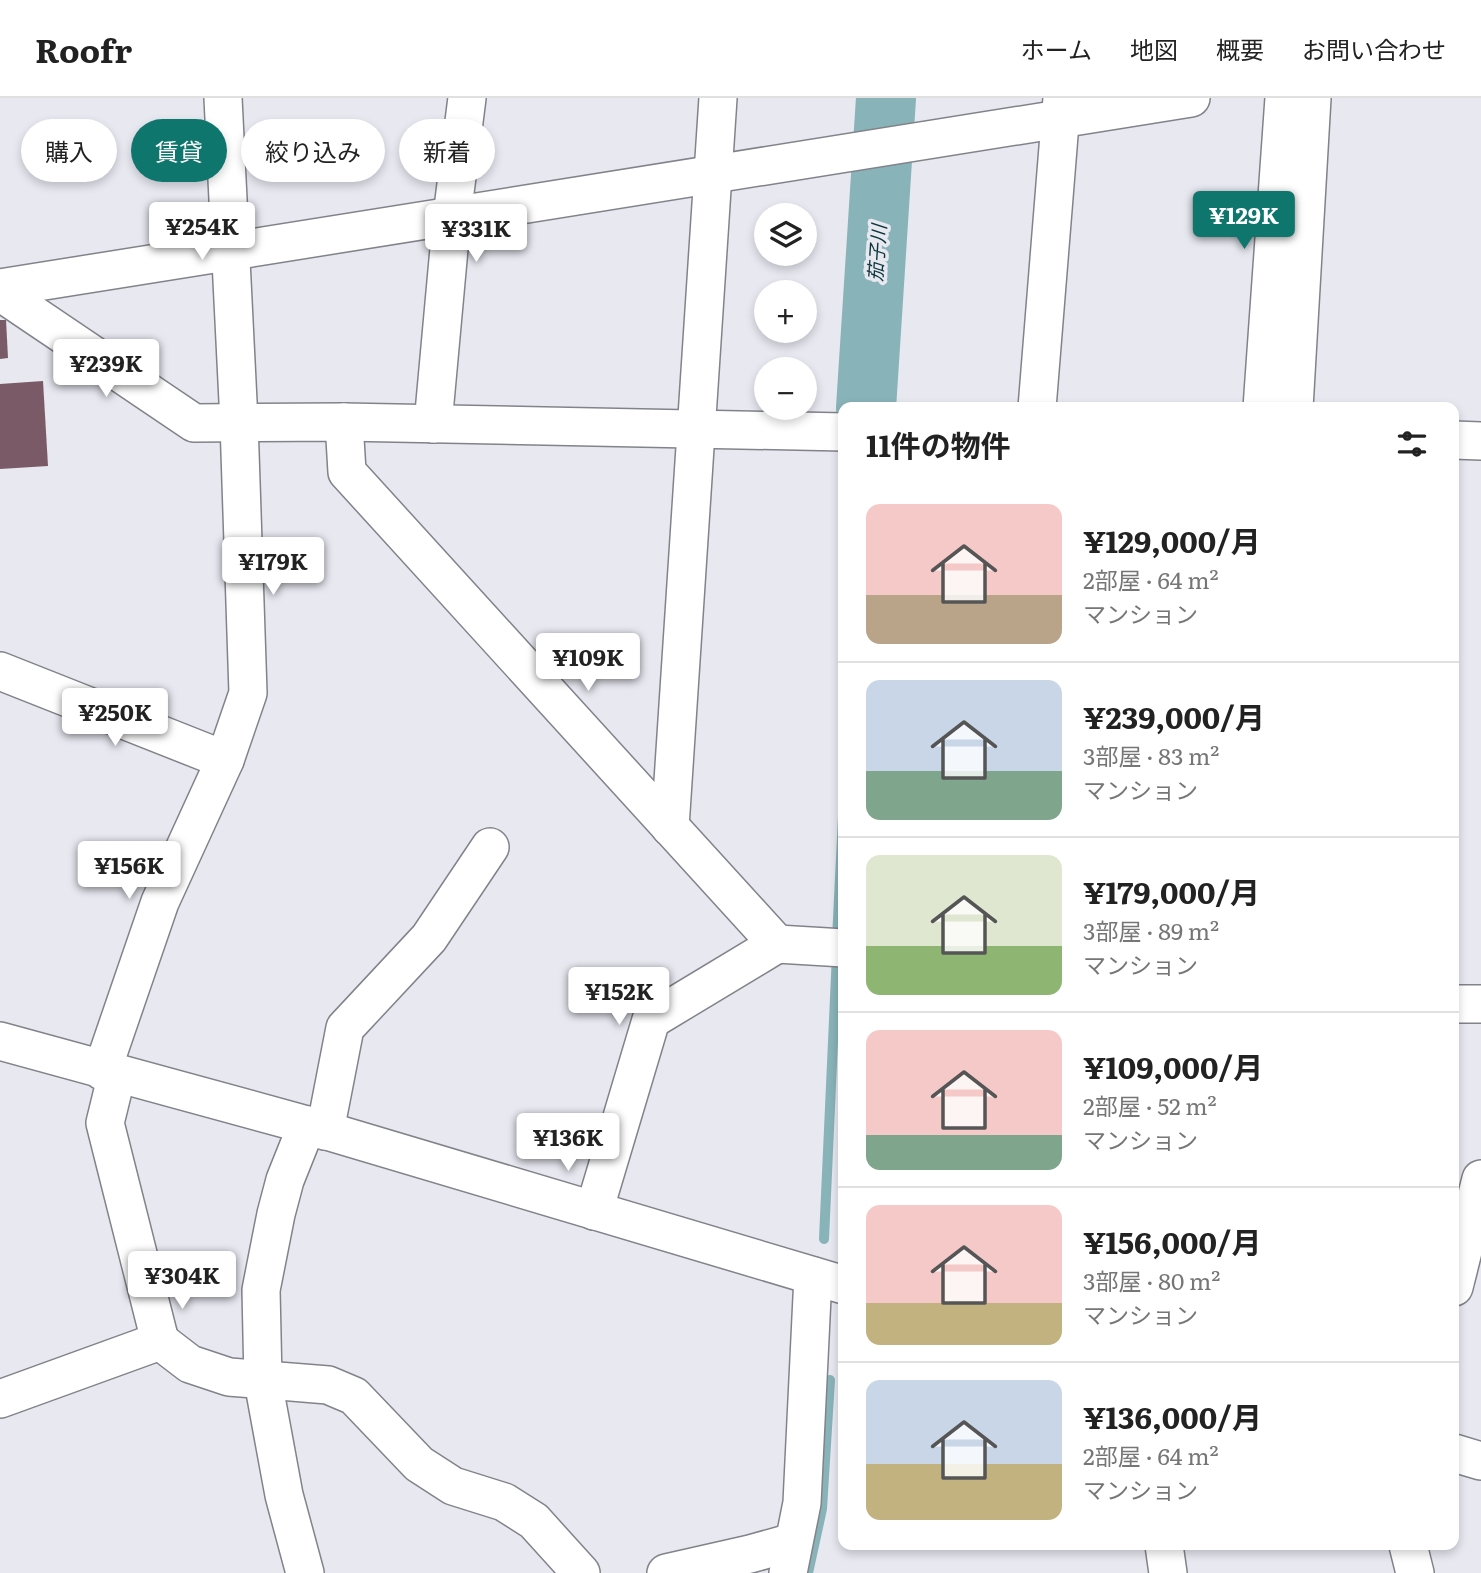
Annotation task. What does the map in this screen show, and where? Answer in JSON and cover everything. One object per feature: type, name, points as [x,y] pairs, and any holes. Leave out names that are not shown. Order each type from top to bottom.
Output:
[{"type":"street","points":[[223,98],[239,422],[248,693],[225,760],[160,902],[110,1072],[105,1123],[160,1341],[190,1364],[229,1377],[328,1385],[354,1396],[419,1464],[453,1486],[504,1502],[534,1521],[581,1573]]},
{"type":"street","points":[[433,424],[452,216],[467,98]]},
{"type":"street","points":[[670,827],[718,98]]},
{"type":"street","points":[[0,290],[712,174],[1061,108],[1191,98]]},
{"type":"street","points":[[1262,402],[1284,98]]},
{"type":"street","points":[[1294,402],[1312,98]]},
{"type":"street","points":[[1037,402],[1061,108]]},
{"type":"street","points":[[0,290],[194,423],[344,422],[838,432]]},
{"type":"street","points":[[344,422],[347,472],[777,944]]},
{"type":"street","points":[[1459,440],[1481,441]]},
{"type":"street","points":[[0,671],[225,760]]},
{"type":"street","points":[[305,1573],[284,1495],[263,1381],[261,1290],[276,1214],[285,1180],[316,1128],[345,1028],[429,938],[490,847]]},
{"type":"street","points":[[594,1211],[651,1020],[777,944],[838,948]]},
{"type":"street","points":[[1459,1004],[1481,1004]]},
{"type":"street","points":[[0,1041],[316,1128],[828,1281],[802,1503],[791,1558],[666,1573]]},
{"type":"street","points":[[1459,1267],[1481,1179]]},
{"type":"street","points":[[0,1399],[160,1341]]},
{"type":"street","points":[[1459,1454],[1481,1461]]},
{"type":"street","points":[[1165,1550],[1168,1573]]},
{"type":"street","points":[[1409,1550],[1415,1573]]},
{"type":"building","points":[[0,320],[6,320],[8,358],[0,359]]},
{"type":"building","points":[[43,381],[48,466],[0,469],[0,384]]},
{"type":"waterway","name":"茄子川","points":[[866,402],[886,98]]},
{"type":"waterway","points":[[837,939],[838,919]]},
{"type":"waterway","points":[[824,1239],[837,954]]},
{"type":"waterway","points":[[808,1573],[822,1509],[830,1380]]}]
